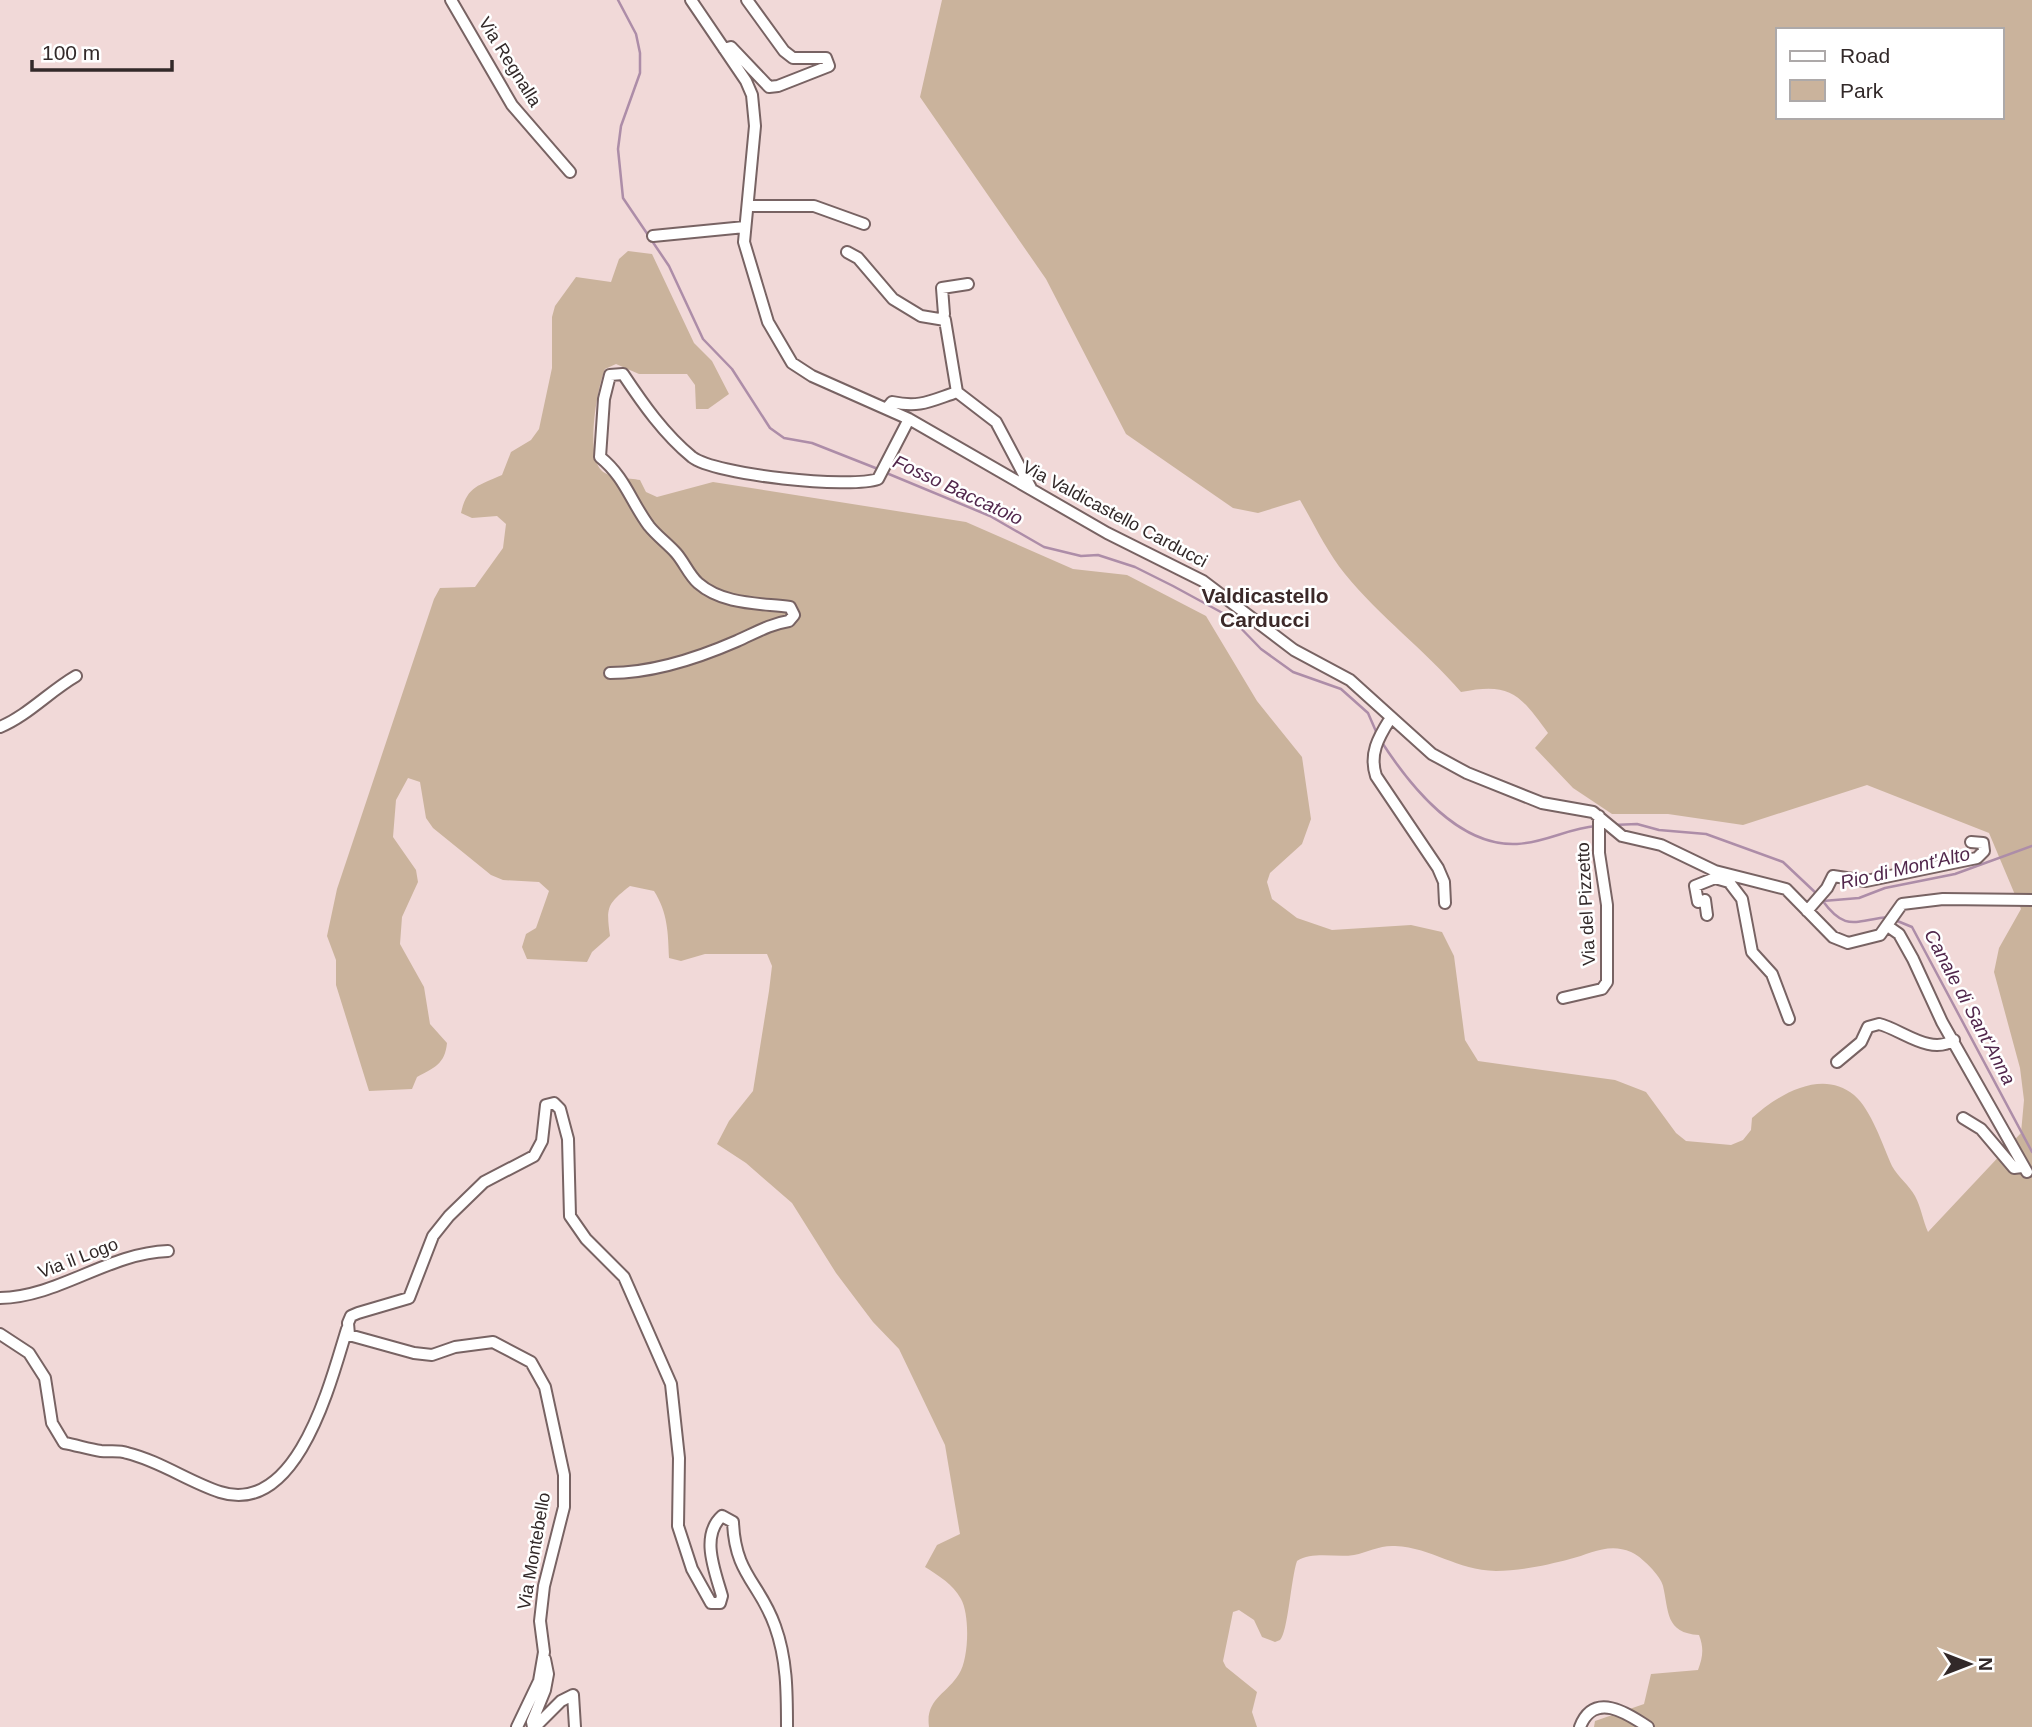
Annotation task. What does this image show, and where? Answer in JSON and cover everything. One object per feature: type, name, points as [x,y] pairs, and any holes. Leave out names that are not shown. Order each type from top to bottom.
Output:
[{"type":"street","name":"Via Regnalla","points":[[451,0],[512,105],[570,172]]},
{"type":"street","name":"Via Valdicastello Carducci","points":[[691,0],[747,81],[755,110],[744,242],[758,295],[785,354],[812,376],[909,419],[954,448],[1031,488],[1107,533],[1203,581],[1294,650],[1350,680],[1390,719],[1432,754],[1466,773],[1542,803],[1593,812],[1622,836],[1661,845],[1715,874],[1786,889],[1809,908],[1833,937],[1848,943],[1880,935],[1902,904],[1933,900],[2032,900]]},
{"type":"street","name":"Via Valdicastello Carducci","points":[[723,49],[731,47],[738,52],[769,87],[828,66],[825,58],[793,58],[772,38],[747,0]]},
{"type":"street","points":[[748,206],[814,206],[863,224]]},
{"type":"street","points":[[653,236],[745,227]]},
{"type":"street","points":[[847,252],[858,258],[893,299],[922,316],[942,317]]},
{"type":"street","points":[[968,284],[942,288],[942,317],[946,324],[957,392],[996,422],[1031,488]]},
{"type":"street","points":[[610,673],[642,673],[735,642],[775,623],[789,621],[794,615],[790,607],[748,604],[710,592],[697,582],[677,554],[649,526],[628,486],[615,469],[600,457],[603,410],[610,375],[623,374],[641,404],[694,458],[766,475],[807,481],[870,482],[884,472],[909,419]]},
{"type":"street","points":[[887,408],[892,402],[922,405],[957,392]]},
{"type":"street","points":[[0,727],[12,722],[47,693],[76,676]]},
{"type":"street","points":[[1390,719],[1374,748],[1372,763],[1376,776],[1438,868],[1444,882],[1445,903]]},
{"type":"street","name":"Via del Pizzetto","points":[[1563,998],[1602,989],[1607,982],[1607,905],[1599,853],[1599,816]]},
{"type":"street","points":[[1809,908],[1827,888],[1833,876],[1866,881],[1977,858],[1984,850],[1983,843],[1971,842]]},
{"type":"street","points":[[1707,915],[1704,900],[1698,902],[1695,886],[1715,874],[1729,883],[1742,899],[1752,952],[1772,974],[1789,1019]]},
{"type":"street","points":[[1891,922],[2024,1169],[2014,1168],[1986,1134],[1963,1118]]},
{"type":"street","points":[[1837,1062],[1861,1042],[1868,1027],[1879,1024],[1930,1043],[1947,1044],[1954,1040]]},
{"type":"street","points":[[0,1334],[29,1353],[45,1378],[52,1423],[64,1443],[102,1451],[126,1452],[222,1493],[244,1496],[269,1483],[298,1460],[328,1390],[351,1316],[409,1298],[433,1236],[484,1182],[534,1156],[541,1141],[546,1105],[554,1103],[560,1109],[568,1139],[567,1188],[570,1216],[586,1239],[624,1277],[671,1384],[679,1458],[678,1526],[692,1569],[711,1603],[720,1603],[722,1596],[710,1540],[715,1522],[722,1516],[733,1522],[739,1563],[767,1609],[782,1650],[787,1690],[787,1727]]},
{"type":"street","name":"Via il Logo","points":[[0,1298],[36,1293],[126,1258],[168,1251]]},
{"type":"street","name":"Via Montebello","points":[[348,1332],[414,1353],[432,1355],[455,1347],[493,1342],[531,1362],[545,1387],[564,1475],[564,1507],[544,1586],[540,1621],[544,1653],[539,1681],[517,1727]]},
{"type":"street","points":[[544,1653],[548,1674],[545,1690],[532,1722],[534,1727],[561,1701],[573,1695],[575,1727]]},
{"type":"street","points":[[1580,1727],[1592,1709],[1615,1707],[1648,1727]]},
{"type":"green space","points":[[942,0],[2032,0],[2032,1727],[1594,1727],[1595,1721],[1644,1704],[1651,1674],[1698,1670],[1700,1665],[1702,1648],[1699,1635],[1680,1630],[1674,1625],[1668,1612],[1663,1586],[1645,1562],[1631,1552],[1615,1548],[1543,1565],[1496,1571],[1469,1567],[1409,1548],[1390,1546],[1354,1555],[1317,1555],[1297,1561],[1285,1627],[1280,1640],[1275,1642],[1262,1637],[1254,1620],[1239,1610],[1233,1612],[1223,1661],[1226,1667],[1257,1692],[1252,1712],[1257,1727],[929,1727],[930,1710],[962,1667],[967,1637],[966,1615],[958,1594],[925,1567],[937,1545],[960,1534],[945,1445],[899,1349],[873,1322],[836,1273],[792,1203],[746,1163],[717,1144],[729,1121],[753,1091],[772,966],[767,954],[705,954],[681,961],[669,958],[666,923],[659,899],[654,891],[630,886],[610,907],[610,936],[592,952],[587,962],[527,959],[522,947],[526,934],[536,928],[549,891],[539,882],[503,880],[491,875],[433,828],[426,818],[420,782],[408,778],[396,800],[393,837],[416,870],[418,882],[402,917],[400,944],[424,987],[430,1024],[447,1043],[441,1061],[417,1077],[412,1089],[369,1091],[336,985],[336,960],[327,936],[337,889],[434,599],[440,588],[475,587],[503,548],[506,524],[497,516],[472,518],[461,513],[463,504],[475,488],[502,475],[511,452],[531,440],[539,429],[552,368],[552,317],[555,306],[576,277],[611,282],[619,259],[628,251],[652,254],[694,343],[712,361],[729,394],[708,409],[696,409],[695,385],[687,374],[639,374],[616,364],[605,369],[596,406],[593,437],[597,463],[602,471],[640,480],[646,492],[657,497],[713,482],[966,522],[1073,569],[1127,575],[1206,616],[1257,701],[1302,757],[1311,819],[1302,844],[1270,873],[1267,882],[1272,899],[1297,918],[1332,930],[1411,925],[1442,932],[1454,956],[1465,1040],[1478,1061],[1615,1080],[1646,1092],[1676,1133],[1686,1141],[1731,1145],[1743,1140],[1751,1130],[1752,1118],[1787,1093],[1814,1084],[1841,1087],[1854,1095],[1866,1109],[1892,1166],[1915,1196],[1928,1232],[2021,1133],[2024,1100],[2020,1068],[1994,972],[1999,948],[2021,909],[1989,833],[1867,785],[1743,825],[1668,814],[1612,814],[1573,788],[1535,748],[1548,733],[1521,700],[1503,690],[1478,689],[1461,692],[1373,605],[1338,565],[1300,500],[1258,513],[1233,508],[1126,434],[1046,279],[920,97]]},
{"type":"waterway","name":"Fosso Baccatoio","points":[[618,0],[636,34],[640,53],[640,73],[621,126],[618,149],[623,198],[669,266],[703,339],[732,369],[770,428],[784,438],[812,443],[878,469]]},
{"type":"waterway","name":"Fosso Baccatoio","points":[[884,472],[990,516],[1044,547],[1081,556],[1098,555],[1135,567],[1173,586],[1230,617],[1261,649],[1293,672],[1341,689],[1368,713],[1378,736]]},
{"type":"waterway","name":"Fosso Baccatoio","points":[[1381,741],[1421,794],[1456,825],[1475,836],[1517,844],[1596,826]]},
{"type":"waterway","name":"Fosso Baccatoio","points":[[1613,825],[1637,824],[1659,830],[1706,834],[1783,862],[1818,895]]},
{"type":"waterway","name":"Rio di Mont'Alto","points":[[1823,901],[1859,898],[1885,888],[1955,874],[2032,846]]},
{"type":"waterway","name":"Canale di Sant'Anna","points":[[1822,900],[1845,921],[1859,922],[1889,917]]},
{"type":"waterway","name":"Canale di Sant'Anna","points":[[1895,920],[1912,927],[2032,1152]]},
{"type":"district","name":"Valdicastello Carducci","points":[[1265,607]]}]
